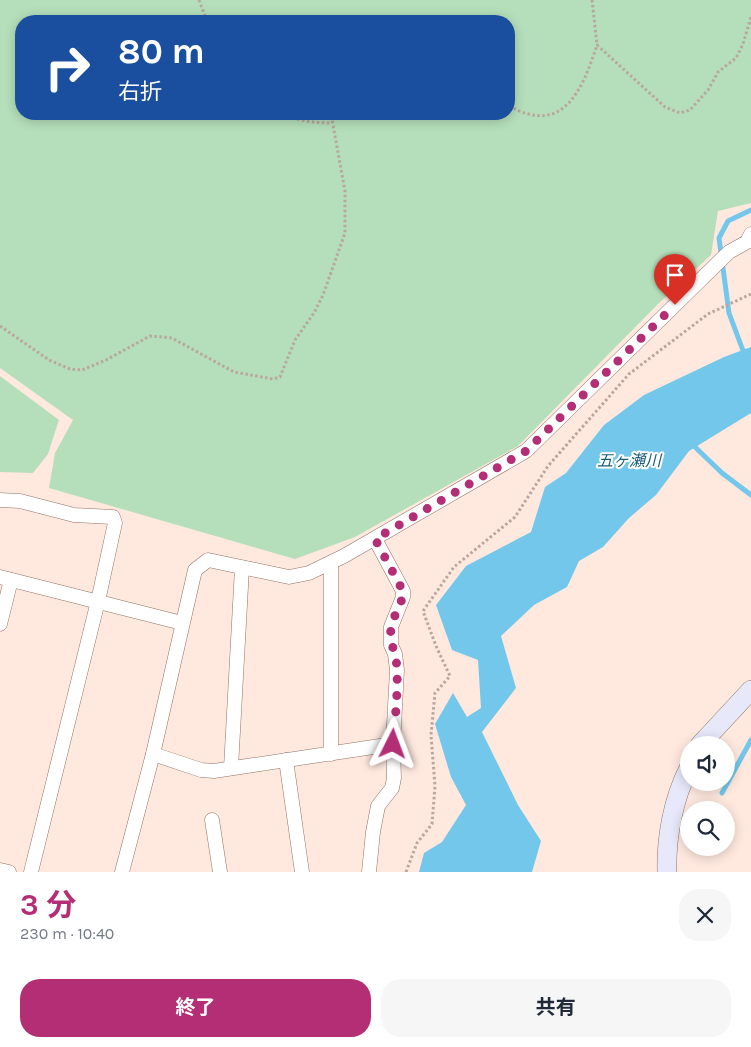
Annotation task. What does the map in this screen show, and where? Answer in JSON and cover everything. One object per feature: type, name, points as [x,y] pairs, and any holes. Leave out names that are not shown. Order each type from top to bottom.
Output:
[{"type":"street","points":[[122,872],[153,754],[195,570],[208,560],[289,577],[309,574],[375,539],[526,451],[729,252],[750,239]]},
{"type":"street","points":[[0,500],[20,501],[74,515],[113,517],[115,523],[98,601],[32,872]]},
{"type":"street","points":[[369,872],[378,806],[392,788],[394,778],[393,744],[398,670],[391,645],[391,627],[403,597],[403,591],[375,539]]},
{"type":"street","points":[[331,563],[331,754]]},
{"type":"street","points":[[230,768],[242,568]]},
{"type":"street","points":[[0,624],[5,579],[182,622]]},
{"type":"street","points":[[708,736],[751,690]]},
{"type":"street","points":[[153,754],[201,770],[230,768],[393,744]]},
{"type":"street","points":[[286,760],[302,872]]},
{"type":"street","points":[[668,872],[670,826],[680,791]]},
{"type":"street","points":[[212,820],[220,872]]},
{"type":"street","points":[[0,870],[9,872]]},
{"type":"path","points":[[198,0],[204,15]]},
{"type":"path","points":[[515,109],[525,115],[544,117],[565,109],[588,72],[597,46],[592,0]]},
{"type":"path","points":[[597,46],[665,107],[680,113],[690,110],[708,90],[718,72],[736,58],[743,44],[751,17]]},
{"type":"path","points":[[307,120],[332,123]]},
{"type":"path","points":[[0,326],[49,360],[70,369],[82,370],[90,367],[150,336],[172,338],[234,372],[273,379],[280,377],[295,340],[314,313],[323,295],[345,234],[345,191],[332,120]]},
{"type":"path","points":[[406,872],[417,843],[432,824],[435,786],[431,735],[435,693],[450,676],[423,611],[454,567],[515,517],[548,466],[629,374],[708,314],[751,294]]},
{"type":"green space","points":[[0,0],[751,0],[751,203],[718,211],[711,255],[658,304],[518,446],[355,537],[295,559],[49,488],[55,453],[73,420],[0,368]]},
{"type":"green space","points":[[0,376],[59,420],[48,454],[33,473],[0,472]]},
{"type":"water","name":"五ヶ瀬川","points":[[751,347],[751,413],[689,451],[656,495],[629,518],[603,547],[579,561],[567,587],[534,605],[501,636],[516,688],[482,732],[518,805],[541,841],[532,872],[419,872],[424,853],[442,842],[466,805],[451,777],[435,724],[453,693],[467,717],[481,708],[478,660],[452,650],[436,605],[466,566],[531,532],[545,487],[566,473],[604,425],[644,395],[724,357]]},
{"type":"waterway","points":[[745,356],[729,313],[719,238],[728,221],[751,210]]},
{"type":"waterway","points":[[693,441],[695,447],[722,473],[751,495]]},
{"type":"waterway","points":[[722,793],[751,740]]},
{"type":"route","points":[[393,744],[398,670],[391,645],[391,627],[403,597],[403,591],[375,539],[526,451],[675,305]]}]
